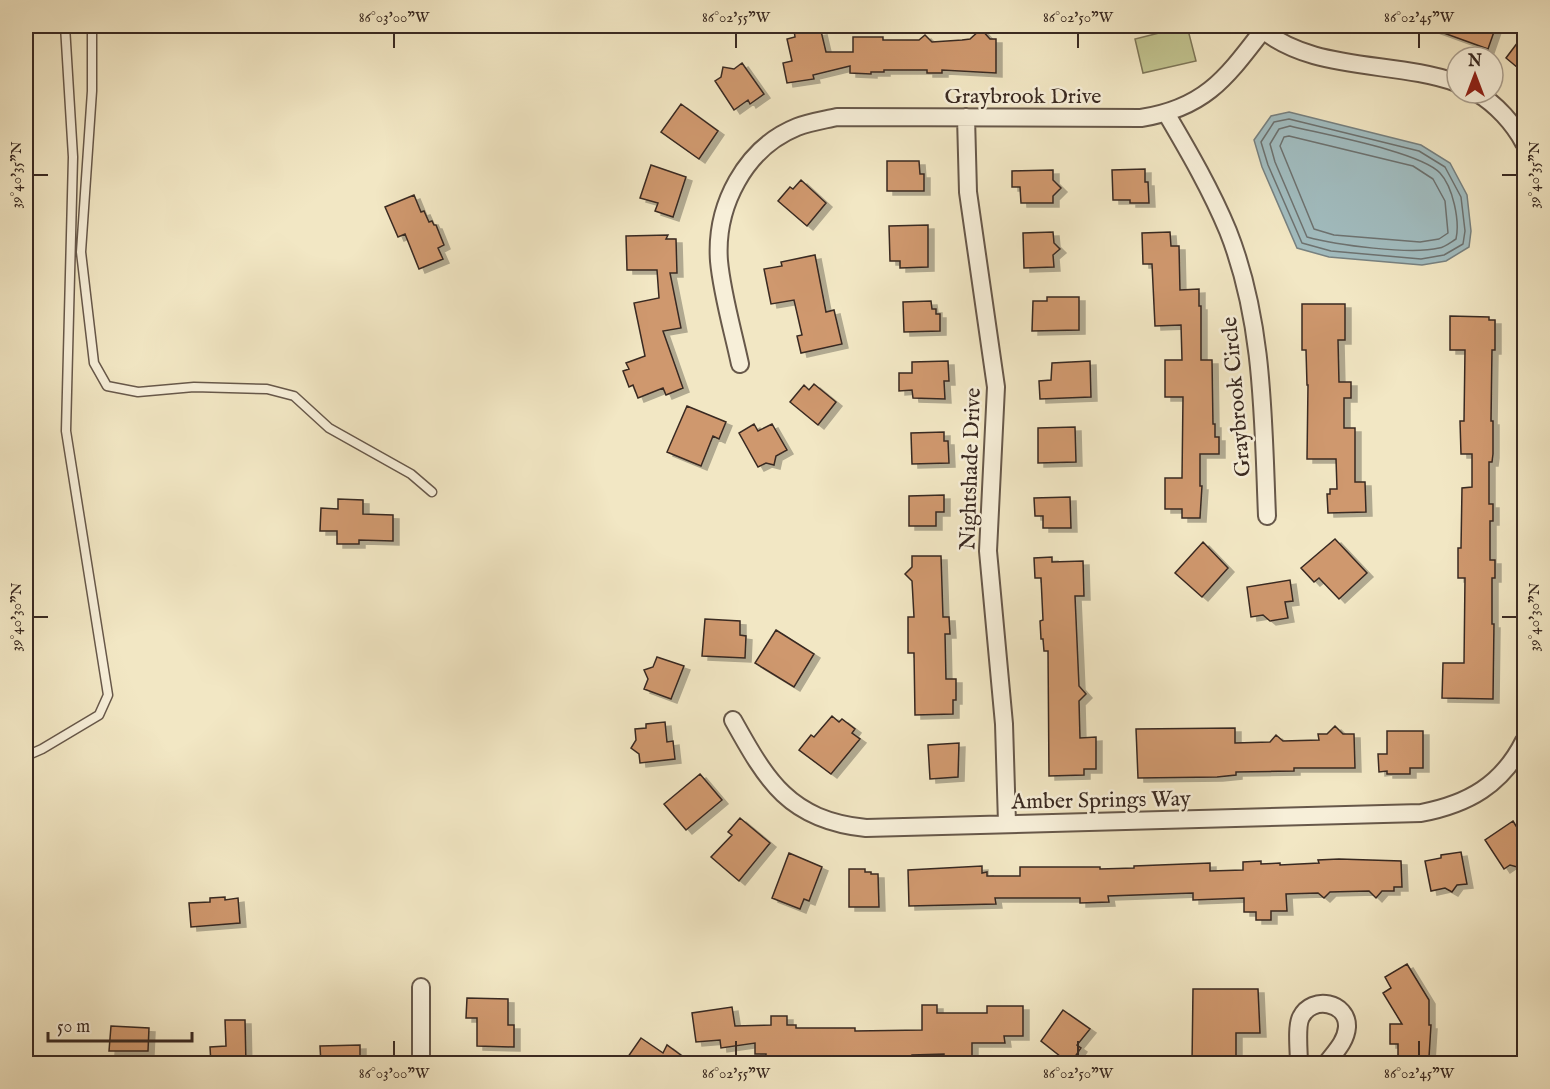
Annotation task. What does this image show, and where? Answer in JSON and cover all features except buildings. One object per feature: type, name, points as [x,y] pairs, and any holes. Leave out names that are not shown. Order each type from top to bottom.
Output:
[{"type":"street","points":[[1261,28],[1284,43],[1306,53],[1445,80]]},
{"type":"street","name":"Graybrook Drive","points":[[740,364],[720,269],[719,236],[722,219],[729,196],[743,171],[758,153],[790,131],[827,118],[1141,118],[1166,113],[1210,91],[1231,71],[1261,28]]},
{"type":"street","points":[[1493,105],[1503,114],[1524,144]]},
{"type":"street","name":"Graybrook Circle","points":[[1166,113],[1215,202],[1229,233],[1246,289],[1259,358],[1268,516]]},
{"type":"street","name":"Nightshade Drive","points":[[966,117],[968,192],[996,387],[988,550],[1005,724],[1007,823]]},
{"type":"street","name":"Amber Springs Way","points":[[733,720],[761,771],[790,801],[809,813],[823,818],[849,826],[866,828],[1421,813],[1462,802],[1493,783],[1505,770],[1524,741]]},
{"type":"street","points":[[421,987],[421,1064]]},
{"type":"street","points":[[1299,1064],[1299,1018],[1307,1008],[1319,1003],[1331,1004],[1342,1012],[1347,1026],[1343,1042],[1326,1064]]},
{"type":"lane","points":[[26,756],[99,715],[108,695],[66,431],[73,157],[65,26]]},
{"type":"lane","points":[[93,26],[92,91],[81,252],[94,363],[107,386],[138,392],[194,387],[267,389],[294,396],[329,428],[411,474],[432,492]]},
{"type":"green space","points":[[1187,26],[1196,61],[1143,73],[1135,39]]},
{"type":"water","points":[[1289,112],[1421,145],[1450,163],[1467,195],[1471,231],[1469,247],[1446,261],[1422,265],[1329,257],[1297,248],[1262,167],[1254,140],[1271,116]]}]
